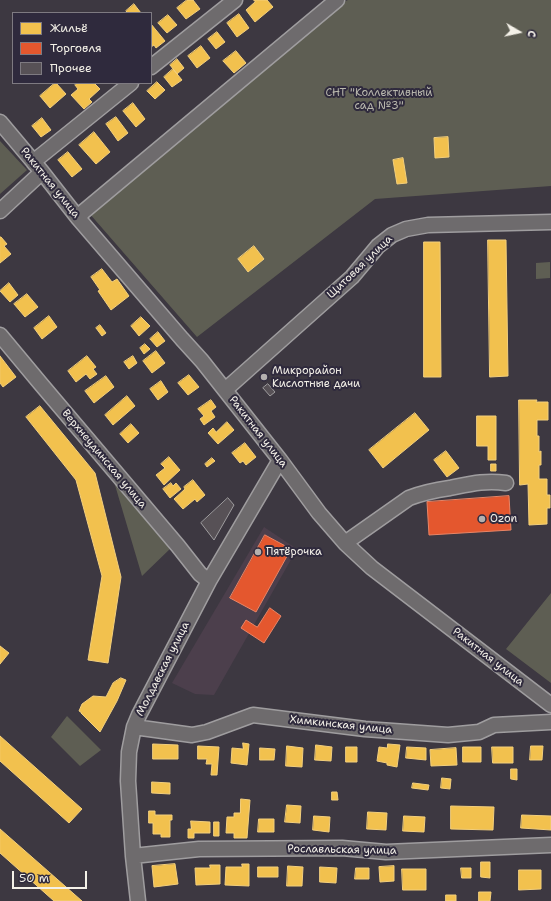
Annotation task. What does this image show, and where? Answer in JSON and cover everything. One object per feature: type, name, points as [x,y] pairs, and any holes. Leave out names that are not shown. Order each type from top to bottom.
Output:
[{"type":"street","points":[[152,66],[235,0]]},
{"type":"street","points":[[78,218],[337,0]]},
{"type":"street","points":[[0,211],[38,168],[38,158],[130,84]]},
{"type":"street","name":"Ракитная улица","points":[[0,122],[78,218],[202,361],[280,460],[319,513],[345,543],[372,568],[551,705]]},
{"type":"street","name":"Щитовая улица","points":[[225,390],[352,277],[378,246],[392,235],[406,229],[428,225],[551,222]]},
{"type":"street","name":"Верхнеудинская улица","points":[[0,335],[200,574],[209,581]]},
{"type":"street","name":"Молдавская улица","points":[[138,901],[133,856],[128,781],[129,752],[134,727],[138,715],[209,581],[280,460]]},
{"type":"street","points":[[345,543],[409,498],[420,493],[482,482],[494,481],[506,483]]},
{"type":"street","name":"Химкинская улица","points":[[134,727],[192,734],[207,732],[253,715],[365,729],[448,735],[479,732],[494,725],[551,722]]},
{"type":"street","name":"Рославльская улица","points":[[133,856],[199,849],[342,848],[386,852],[551,845]]},
{"type":"shaded area","points":[[264,527],[297,549],[214,695],[195,694],[172,683]]},
{"type":"green space","name":"СНТ \"Коллективный сад №3\"","points":[[348,0],[551,0],[551,186],[375,199],[197,337],[89,213],[337,5]]},
{"type":"green space","points":[[0,141],[27,170],[0,194]]},
{"type":"green space","points":[[550,262],[550,278],[536,279],[536,263]]},
{"type":"green space","points":[[112,475],[172,547],[142,576]]},
{"type":"green space","points":[[551,593],[551,683],[506,649]]},
{"type":"green space","points":[[67,716],[101,750],[80,766],[51,737]]},
{"type":"building: Жильё","points":[[187,0],[193,0],[200,9],[186,19],[177,8]]},
{"type":"building: Жильё","points":[[254,0],[267,0],[273,7],[255,22],[246,10],[255,2]]},
{"type":"building: Жильё","points":[[134,4],[140,12],[127,12],[126,11]]},
{"type":"building: Жильё","points":[[239,14],[249,28],[237,37],[227,23]]},
{"type":"building: Жильё","points":[[168,15],[177,25],[167,33],[158,23]]},
{"type":"building: Жильё","points":[[152,25],[165,41],[156,48],[154,45],[152,46]]},
{"type":"building: Жильё","points":[[217,32],[225,42],[216,49],[208,39]]},
{"type":"building: Жильё","points":[[201,46],[210,58],[197,68],[188,56]]},
{"type":"building: Жильё","points":[[236,51],[246,63],[234,73],[223,61]]},
{"type":"building: Жильё","points":[[177,59],[184,68],[177,74],[170,65]]},
{"type":"building: Жильё","points":[[173,69],[182,80],[172,87],[164,77]]},
{"type":"building: Жильё","points":[[157,82],[165,90],[155,99],[147,91]]},
{"type":"building: Жильё","points":[[54,84],[57,84],[66,94],[50,108],[40,96]]},
{"type":"building: Жильё","points":[[95,84],[100,89],[89,99],[92,102],[84,109],[71,95],[78,89],[75,85]]},
{"type":"building: Жильё","points":[[133,103],[145,119],[136,127],[123,111]]},
{"type":"building: Жильё","points":[[116,117],[128,133],[118,141],[106,124]]},
{"type":"building: Жильё","points":[[42,118],[51,130],[41,137],[32,126]]},
{"type":"building: Жильё","points":[[94,132],[110,152],[96,164],[79,145]]},
{"type":"building: Жильё","points":[[448,137],[449,157],[435,158],[434,138]]},
{"type":"building: Жильё","points":[[68,152],[82,169],[72,177],[58,160]]},
{"type":"building: Жильё","points":[[403,158],[407,183],[397,184],[393,160]]},
{"type":"building: Жильё","points":[[0,237],[7,244],[4,246],[11,254],[0,263]]},
{"type":"building: Жильё","points":[[488,240],[506,240],[508,376],[490,377]]},
{"type":"building: Жильё","points":[[424,242],[440,242],[441,377],[424,377]]},
{"type":"building: Жильё","points":[[254,246],[264,259],[248,272],[238,259]]},
{"type":"building: Жильё","points":[[102,269],[112,282],[117,279],[129,296],[111,310],[98,291],[100,290],[91,277]]},
{"type":"building: Жильё","points":[[9,283],[18,295],[10,302],[0,291]]},
{"type":"building: Жильё","points":[[27,294],[38,307],[25,317],[14,304]]},
{"type":"building: Жильё","points":[[49,316],[57,327],[42,339],[34,328]]},
{"type":"building: Жильё","points":[[141,317],[150,326],[139,336],[131,326]]},
{"type":"building: Жильё","points":[[100,325],[106,333],[102,336],[96,328]]},
{"type":"building: Жильё","points":[[158,332],[165,341],[157,347],[150,339]]},
{"type":"building: Жильё","points":[[145,344],[150,349],[144,354],[140,348]]},
{"type":"building: Жильё","points":[[156,351],[165,363],[152,373],[143,361]]},
{"type":"building: Жильё","points":[[0,356],[16,377],[3,387],[0,383]]},
{"type":"building: Жильё","points":[[87,356],[96,367],[93,369],[97,374],[90,379],[86,374],[76,382],[68,371]]},
{"type":"building: Жильё","points":[[133,356],[137,363],[129,369],[124,362]]},
{"type":"building: Жильё","points":[[189,375],[199,387],[188,395],[178,383]]},
{"type":"building: Жильё","points":[[106,376],[114,387],[94,403],[85,391]]},
{"type":"building: Жильё","points":[[161,381],[168,392],[158,400],[150,389]]},
{"type":"building: Жильё","points":[[127,396],[135,406],[113,425],[105,415]]},
{"type":"building: Жильё","points":[[211,400],[216,407],[211,411],[215,417],[204,425],[200,419],[204,416],[198,409]]},
{"type":"building: Жильё","points":[[519,400],[537,400],[536,402],[548,402],[548,420],[537,420],[539,452],[541,451],[539,479],[547,479],[547,495],[550,495],[550,508],[547,508],[547,524],[529,525],[528,484],[520,485]]},
{"type":"building: Жильё","points":[[40,406],[95,473],[121,577],[108,663],[88,660],[102,576],[76,480],[26,417]]},
{"type":"building: Жильё","points":[[415,413],[429,430],[383,468],[369,450]]},
{"type":"building: Жильё","points":[[477,416],[496,416],[496,460],[488,460],[488,446],[477,446]]},
{"type":"building: Жильё","points":[[227,422],[234,430],[218,444],[208,433],[213,428],[216,432]]},
{"type":"building: Жильё","points":[[131,424],[139,433],[128,443],[120,434]]},
{"type":"building: Жильё","points":[[245,443],[256,457],[246,465],[243,461],[240,463],[232,453]]},
{"type":"building: Жильё","points":[[446,451],[459,468],[447,477],[434,460]]},
{"type":"building: Жильё","points":[[169,457],[180,470],[164,485],[156,475],[165,468],[161,464]]},
{"type":"building: Жильё","points":[[212,458],[215,461],[207,467],[205,464]]},
{"type":"building: Жильё","points":[[491,464],[496,464],[496,471],[491,471]]},
{"type":"building: Жильё","points":[[193,480],[205,495],[197,502],[195,499],[183,509],[174,499],[185,489],[184,487]]},
{"type":"building: Жильё","points":[[171,483],[173,486],[176,483],[181,489],[170,498],[163,489]]},
{"type":"building: Жильё","points":[[0,646],[9,653],[0,664]]},
{"type":"building: Жильё","points":[[121,678],[126,680],[117,701],[100,732],[79,711],[82,704],[93,696],[106,697],[113,683]]},
{"type":"building: Жильё","points":[[0,736],[82,809],[69,823],[0,761]]},
{"type":"building: Жильё","points":[[243,743],[249,744],[247,765],[231,763],[232,748],[243,749]]},
{"type":"building: Жильё","points":[[153,744],[178,745],[178,759],[153,759]]},
{"type":"building: Жильё","points":[[388,744],[400,745],[397,767],[377,761],[379,747],[387,748]]},
{"type":"building: Жильё","points":[[316,745],[332,747],[331,761],[315,760]]},
{"type":"building: Жильё","points":[[198,746],[219,747],[217,775],[211,775],[212,764],[206,764],[207,759],[198,759]]},
{"type":"building: Жильё","points":[[287,746],[303,748],[302,767],[286,766]]},
{"type":"building: Жильё","points":[[531,746],[543,746],[542,760],[530,760]]},
{"type":"building: Жильё","points":[[346,747],[357,747],[357,762],[346,762]]},
{"type":"building: Жильё","points":[[407,747],[426,748],[426,760],[406,758]]},
{"type":"building: Жильё","points":[[463,747],[481,747],[481,762],[463,762]]},
{"type":"building: Жильё","points":[[492,747],[513,747],[513,763],[493,763]]},
{"type":"building: Жильё","points":[[260,748],[275,749],[274,760],[260,760]]},
{"type":"building: Жильё","points":[[456,748],[457,765],[431,766],[430,750]]},
{"type":"building: Жильё","points":[[511,769],[517,769],[517,780],[511,779]]},
{"type":"building: Жильё","points":[[442,778],[451,779],[450,789],[441,788]]},
{"type":"building: Жильё","points":[[152,782],[170,783],[170,794],[152,793]]},
{"type":"building: Жильё","points":[[413,783],[429,785],[428,790],[412,788]]},
{"type":"building: Жильё","points":[[332,792],[337,792],[338,800],[332,800]]},
{"type":"building: Жильё","points":[[241,799],[250,800],[247,838],[234,838],[234,833],[226,833],[227,817],[234,817],[234,813],[240,813]]},
{"type":"building: Жильё","points":[[287,805],[301,806],[300,823],[285,822]]},
{"type":"building: Жильё","points":[[451,806],[494,807],[493,830],[451,829]]},
{"type":"building: Жильё","points":[[149,811],[155,811],[155,815],[172,815],[172,820],[170,820],[170,837],[161,837],[161,834],[153,834],[153,823],[149,823]]},
{"type":"building: Жильё","points":[[368,812],[387,813],[386,830],[367,829]]},
{"type":"building: Жильё","points":[[522,815],[551,816],[551,830],[521,828]]},
{"type":"building: Жильё","points":[[314,816],[330,817],[329,832],[313,830]]},
{"type":"building: Жильё","points":[[404,816],[425,817],[424,832],[403,831]]},
{"type":"building: Жильё","points":[[259,819],[274,819],[274,832],[258,832]]},
{"type":"building: Жильё","points":[[191,821],[210,822],[210,833],[194,833],[194,838],[188,838],[188,829],[191,829]]},
{"type":"building: Жильё","points":[[214,822],[219,822],[219,836],[214,836]]},
{"type":"building: Жильё","points":[[0,829],[82,901],[54,901],[0,853]]},
{"type":"building: Жильё","points":[[481,862],[490,862],[490,878],[481,877]]},
{"type":"building: Жильё","points":[[175,864],[178,884],[154,887],[152,866]]},
{"type":"building: Жильё","points":[[242,864],[249,864],[249,886],[225,885],[226,867],[242,867]]},
{"type":"building: Жильё","points":[[210,865],[220,865],[220,884],[196,885],[195,868],[210,868]]},
{"type":"building: Жильё","points":[[288,866],[303,867],[302,886],[287,886]]},
{"type":"building: Жильё","points":[[394,866],[394,881],[380,882],[379,867]]},
{"type":"building: Жильё","points":[[258,867],[278,867],[278,877],[258,877]]},
{"type":"building: Жильё","points":[[320,867],[337,868],[336,883],[320,882]]},
{"type":"building: Жильё","points":[[356,868],[369,868],[369,879],[355,879]]},
{"type":"building: Жильё","points":[[461,868],[471,868],[471,878],[462,878]]},
{"type":"building: Жильё","points":[[402,869],[426,869],[426,890],[403,890]]},
{"type":"building: Жильё","points":[[519,870],[541,870],[541,889],[519,890]]},
{"type":"building: Жильё","points":[[479,892],[491,892],[490,901],[479,901]]},
{"type":"building: Жильё","points":[[446,895],[456,895],[456,901],[446,901]]},
{"type":"building: Торговля","points":[[509,496],[511,530],[429,535],[427,502]]},
{"type":"building: Торговля","points":[[265,535],[291,549],[256,612],[230,598]]},
{"type":"building: Торговля","points":[[270,608],[281,616],[264,643],[241,628],[246,620],[257,627]]},
{"type":"building: Прочее","points":[[268,384],[275,392],[270,396],[263,388]]},
{"type":"building: Прочее","points":[[228,498],[234,505],[214,540],[201,523]]},
{"type":"place","name":"Микрорайон Кислотные дачи","points":[[264,377]]},
{"type":"place","name":"Ozon","points":[[482,519]]},
{"type":"place","name":"Пятёрочка","points":[[258,552]]}]
